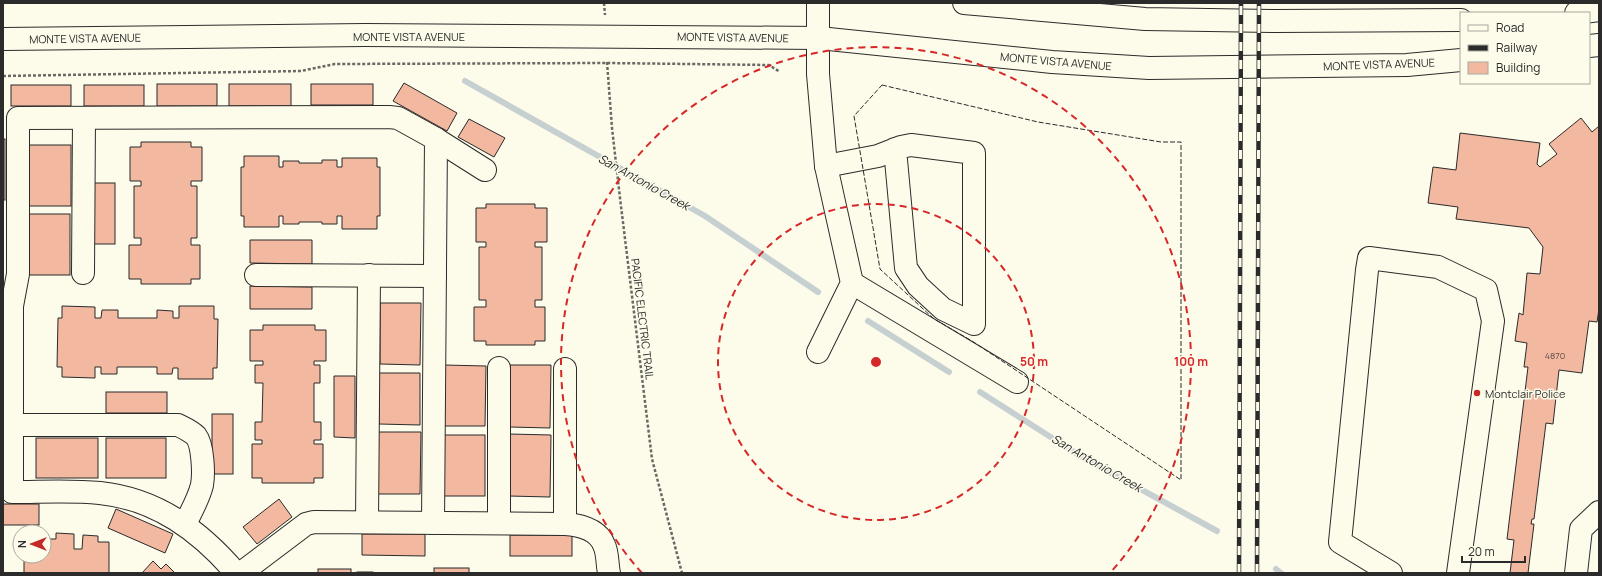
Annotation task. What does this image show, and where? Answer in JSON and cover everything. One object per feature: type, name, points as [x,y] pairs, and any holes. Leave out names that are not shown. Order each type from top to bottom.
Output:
[{"type":"main road","points":[[818,3],[818,74],[826,166],[852,283],[818,352]]},
{"type":"main road","points":[[964,3],[1145,20],[1275,22],[1460,20]]},
{"type":"main road","points":[[1584,12],[1599,10]]},
{"type":"main road","name":"MONTE VISTA AVENUE","points":[[3,39],[358,35],[819,38],[1045,61],[1148,68],[1407,65],[1460,60]]},
{"type":"main road","points":[[236,573],[204,538],[185,524],[164,512],[137,501],[100,493],[12,492],[12,306],[9,286],[18,274],[18,118],[398,118],[436,139],[485,170]]},
{"type":"main road","points":[[83,273],[84,118]]},
{"type":"main road","points":[[433,523],[436,139]]},
{"type":"main road","points":[[826,166],[878,156],[895,149],[911,144],[974,153],[974,324],[943,309],[918,286],[906,268],[895,149]]},
{"type":"main road","points":[[1391,573],[1340,542],[1367,270],[1370,258],[1438,267],[1486,290],[1493,321],[1458,573]]},
{"type":"main road","points":[[256,275],[435,276]]},
{"type":"main road","points":[[368,275],[368,522]]},
{"type":"main road","points":[[852,283],[1017,382]]},
{"type":"main road","points":[[499,368],[499,523]]},
{"type":"main road","points":[[565,369],[565,524]]},
{"type":"main road","points":[[12,425],[178,425],[189,430],[197,437],[202,452],[202,484],[185,524]]},
{"type":"main road","points":[[1576,573],[1581,529],[1599,512]]},
{"type":"main road","points":[[241,573],[306,524],[314,522],[499,523],[565,524],[581,526],[594,533],[604,544],[609,573]]},
{"type":"path","points":[[3,76],[301,71],[335,64],[607,63],[769,65],[780,72]]},
{"type":"path","name":"PACIFIC ELECTRIC TRAIL","points":[[607,63],[612,128],[652,459],[682,573]]},
{"type":"building","points":[[404,83],[457,113],[447,131],[393,101]]},
{"type":"building","points":[[157,84],[217,84],[217,106],[157,106]]},
{"type":"building","points":[[229,84],[291,84],[291,106],[229,106]]},
{"type":"building","points":[[311,84],[373,84],[373,105],[311,105]]},
{"type":"building","points":[[11,85],[71,85],[71,106],[11,106]]},
{"type":"building","points":[[84,85],[144,85],[144,106],[84,106]]},
{"type":"building","points":[[1581,118],[1592,132],[1599,126],[1599,309],[1597,322],[1589,321],[1582,373],[1559,370],[1553,424],[1546,423],[1534,519],[1532,519],[1531,524],[1534,524],[1528,573],[1510,573],[1514,540],[1507,539],[1528,367],[1524,367],[1527,343],[1515,341],[1519,313],[1523,315],[1527,273],[1540,274],[1543,247],[1529,228],[1456,219],[1458,207],[1428,203],[1433,167],[1456,170],[1460,133],[1540,143],[1537,164],[1540,167],[1557,154],[1549,144]]},
{"type":"building","points":[[469,119],[505,138],[494,157],[458,137]]},
{"type":"building","points":[[3,139],[5,139],[5,200],[3,200]]},
{"type":"building","points":[[141,142],[191,142],[191,147],[202,147],[202,181],[191,181],[191,186],[197,186],[197,238],[191,238],[191,245],[200,245],[200,279],[191,279],[191,284],[141,284],[141,279],[129,279],[129,245],[141,245],[141,238],[134,238],[134,186],[141,186],[141,181],[130,181],[130,147],[141,147]]},
{"type":"building","points":[[29,145],[71,145],[71,206],[29,206]]},
{"type":"building","points":[[244,156],[279,156],[279,167],[283,167],[283,161],[322,163],[322,160],[337,160],[337,167],[342,167],[342,158],[377,158],[377,167],[380,167],[380,216],[377,216],[377,229],[342,229],[342,216],[337,216],[337,224],[322,224],[322,222],[299,222],[299,224],[283,224],[283,216],[279,216],[279,227],[244,227],[244,216],[241,216],[241,167],[244,167]]},
{"type":"building","points":[[93,183],[115,183],[115,244],[93,244]]},
{"type":"building","points":[[486,204],[535,204],[535,208],[547,208],[547,242],[535,242],[535,247],[542,247],[542,300],[535,300],[535,307],[545,307],[545,341],[535,341],[535,345],[486,345],[486,341],[474,341],[474,307],[486,307],[486,300],[479,300],[479,247],[486,247],[486,242],[476,242],[476,208],[486,208]]},
{"type":"building","points":[[28,214],[70,214],[70,275],[28,275]]},
{"type":"building","points":[[250,240],[312,240],[312,264],[250,263]]},
{"type":"building","points":[[250,286],[312,287],[312,309],[250,309]]},
{"type":"building","points":[[380,303],[421,303],[420,365],[380,364]]},
{"type":"building","points":[[62,306],[95,307],[95,318],[101,318],[102,310],[118,310],[118,318],[157,318],[157,310],[173,311],[173,318],[179,318],[179,306],[214,306],[214,319],[218,319],[217,368],[213,368],[213,379],[178,379],[178,368],[173,368],[172,374],[157,374],[157,367],[117,367],[117,374],[101,374],[101,367],[95,367],[95,378],[62,377],[62,367],[57,367],[58,318],[62,318]]},
{"type":"building","points":[[263,325],[315,325],[315,330],[326,330],[326,361],[314,361],[314,365],[320,365],[320,383],[314,383],[314,422],[321,422],[321,440],[314,440],[314,444],[323,444],[323,478],[314,478],[314,483],[262,483],[262,478],[252,478],[252,444],[262,444],[262,440],[255,440],[255,422],[262,422],[263,383],[255,383],[255,365],[263,365],[263,361],[250,361],[250,330],[263,330]]},
{"type":"building","points":[[444,365],[486,366],[485,426],[444,426]]},
{"type":"building","points":[[510,365],[551,365],[550,428],[510,427]]},
{"type":"building","points":[[379,373],[420,373],[420,425],[379,424]]},
{"type":"building","points":[[334,376],[355,376],[355,438],[334,437]]},
{"type":"building","points":[[106,392],[167,392],[167,413],[106,413]]},
{"type":"building","points":[[212,414],[233,414],[233,474],[212,474]]},
{"type":"building","points":[[378,432],[421,432],[420,494],[378,494]]},
{"type":"building","points":[[509,434],[551,435],[550,497],[509,496]]},
{"type":"building","points":[[444,435],[485,435],[485,496],[444,496]]},
{"type":"building","points":[[36,438],[98,438],[98,478],[36,478]]},
{"type":"building","points":[[106,438],[166,438],[166,478],[106,478]]},
{"type":"building","points":[[279,499],[292,517],[257,544],[243,527]]},
{"type":"building","points":[[3,504],[39,504],[39,524],[3,525]]},
{"type":"building","points":[[116,509],[173,534],[165,553],[108,528]]},
{"type":"building","points":[[56,533],[74,534],[74,549],[82,549],[83,535],[98,536],[98,542],[109,542],[109,573],[24,573],[24,564],[52,564],[52,539],[56,539]]},
{"type":"building","points":[[362,534],[425,534],[425,556],[362,555]]},
{"type":"building","points":[[510,535],[572,535],[572,556],[510,556]]},
{"type":"building","points":[[153,561],[161,569],[166,564],[175,573],[142,573]]},
{"type":"building","points":[[434,568],[469,568],[469,573],[434,573]]},
{"type":"building","points":[[318,569],[351,569],[351,573],[318,573]]},
{"type":"building","points":[[373,572],[373,573],[357,573]]},
{"type":"waterway","name":"San Antonio Creek","points":[[465,81],[705,216],[818,292]]},
{"type":"waterway","name":"San Antonio Creek","points":[[868,321],[949,372]]},
{"type":"waterway","name":"San Antonio Creek","points":[[980,392],[1082,457],[1217,531]]},
{"type":"waterway","name":"San Antonio Creek","points":[[1276,569],[1281,573]]},
{"type":"railway","points":[[1239,573],[1241,3]]},
{"type":"railway","points":[[1257,573],[1259,3]]},
{"type":"fence","points":[[882,85],[1038,122],[1161,142],[1181,142],[1181,480],[972,341],[934,319],[880,269],[854,116],[882,85]]},
{"type":"place","name":"Montclair Police","points":[[1477,393]]}]
